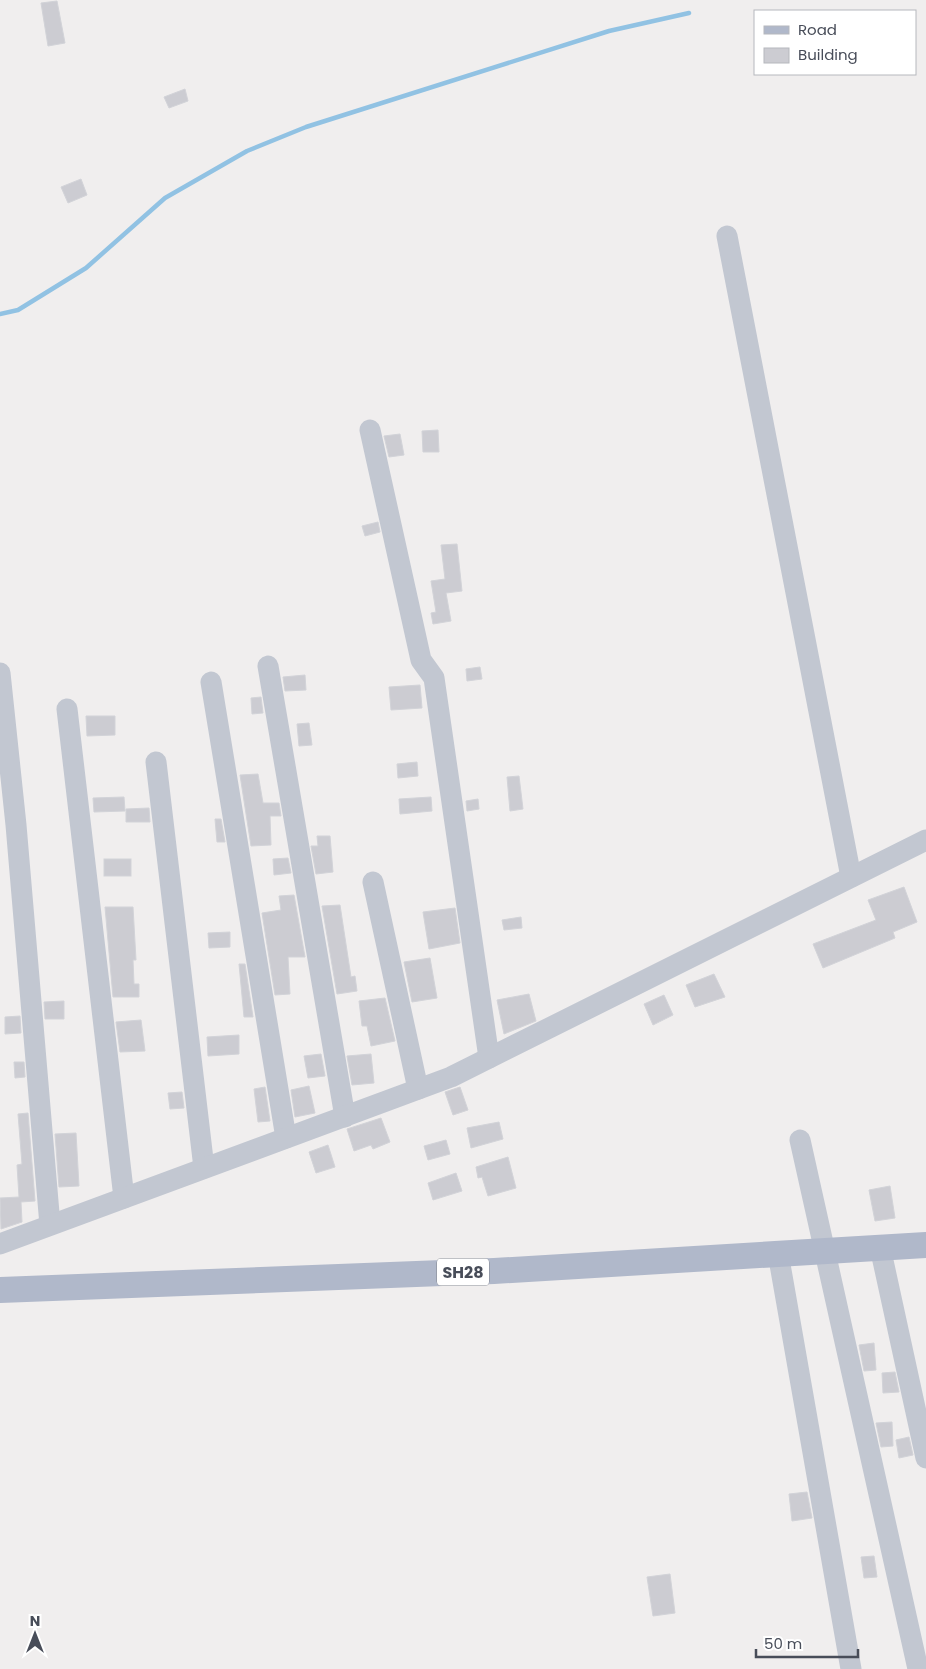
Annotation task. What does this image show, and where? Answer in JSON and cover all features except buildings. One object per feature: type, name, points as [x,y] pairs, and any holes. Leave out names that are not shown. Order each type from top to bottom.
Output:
[{"type":"main road","name":"SH28","points":[[0,1290],[494,1271],[926,1244]]},
{"type":"street","points":[[727,236],[851,878]]},
{"type":"street","points":[[370,430],[420,660],[434,678],[489,1058]]},
{"type":"street","points":[[268,666],[345,1116]]},
{"type":"street","points":[[0,673],[8,826],[50,1225]]},
{"type":"street","points":[[212,682],[286,1138]]},
{"type":"street","points":[[67,709],[124,1198]]},
{"type":"street","points":[[156,762],[204,1168]]},
{"type":"street","points":[[0,1244],[451,1077],[926,840]]},
{"type":"street","points":[[373,882],[418,1089]]},
{"type":"street","points":[[800,1140],[918,1669]]},
{"type":"street","points":[[880,1247],[926,1458]]},
{"type":"street","points":[[778,1253],[851,1669]]},
{"type":"waterway","points":[[0,314],[18,310],[86,268],[165,198],[247,151],[306,127],[609,31],[689,13]]}]
